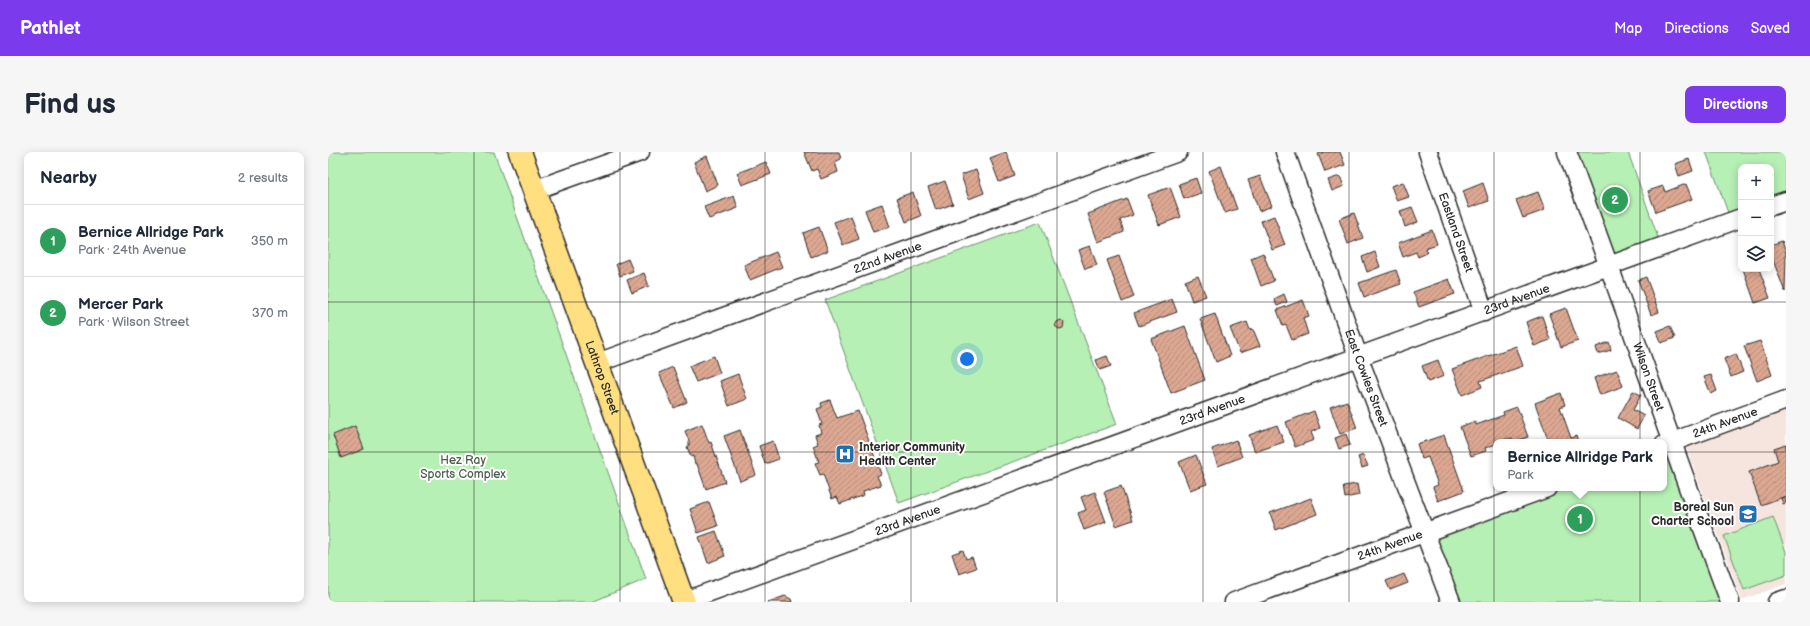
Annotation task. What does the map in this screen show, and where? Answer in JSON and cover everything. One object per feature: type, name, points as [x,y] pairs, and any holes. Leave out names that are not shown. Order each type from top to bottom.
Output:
[{"type":"main road","name":"Lathrop Street","points":[[520,152],[684,602]]},
{"type":"street","points":[[534,190],[640,152]]},
{"type":"street","name":"22nd Avenue","points":[[597,363],[1178,152]]},
{"type":"street","name":"East Cowles Street","points":[[1285,152],[1358,356],[1451,602]]},
{"type":"street","name":"Eastland Street","points":[[1428,152],[1484,312]]},
{"type":"street","name":"Wilson Street","points":[[1567,152],[1609,265],[1665,439]]},
{"type":"street","points":[[1774,205],[1786,201]]},
{"type":"street","name":"23rd Avenue","points":[[684,602],[1738,219]]},
{"type":"street","name":"24th Avenue","points":[[1667,444],[1786,400]]},
{"type":"street","name":"Wilson Street","points":[[1667,444],[1730,602]]},
{"type":"street","name":"24th Avenue","points":[[1234,602],[1539,491]]},
{"type":"street","points":[[1777,602],[1786,599]]},
{"type":"shaded area","name":"Boreal Sun Charter School","points":[[1786,408],[1786,584],[1742,600],[1685,444]]},
{"type":"green space","name":"Hez Ray Sports Complex","points":[[328,152],[494,152],[646,579],[592,602],[328,602]]},
{"type":"green space","points":[[1567,152],[1628,152],[1661,246],[1609,265]]},
{"type":"green space","points":[[1706,152],[1786,152],[1786,201],[1774,205],[1774,164],[1738,164],[1738,219],[1731,221]]},
{"type":"green space","points":[[1040,222],[1117,424],[899,503],[825,300]]},
{"type":"green space","points":[[1667,452],[1730,602],[1451,602],[1425,533],[1539,491],[1667,491]]},
{"type":"green space","points":[[1773,517],[1786,552],[1786,575],[1744,590],[1724,536]]},
{"type":"building","points":[[804,152],[839,152],[841,159],[835,162],[838,172],[821,179],[817,169],[812,171]]},
{"type":"building","points":[[1006,152],[1015,176],[999,182],[990,158]]},
{"type":"building","points":[[1324,152],[1340,152],[1345,165],[1325,172],[1318,154]]},
{"type":"building","points":[[707,156],[718,185],[705,191],[694,162]]},
{"type":"building","points":[[1689,159],[1693,171],[1679,176],[1675,164]]},
{"type":"building","points":[[766,162],[771,174],[742,185],[737,173]]},
{"type":"building","points":[[1221,166],[1237,209],[1225,213],[1209,171]]},
{"type":"building","points":[[976,170],[984,193],[969,199],[961,175]]},
{"type":"building","points":[[1260,176],[1272,206],[1259,211],[1248,180]]},
{"type":"building","points":[[1340,176],[1344,186],[1332,191],[1328,180]]},
{"type":"building","points":[[1196,178],[1201,193],[1184,199],[1179,184]]},
{"type":"building","points":[[945,181],[953,204],[936,210],[928,187]]},
{"type":"building","points":[[1403,182],[1409,197],[1397,201],[1391,186]]},
{"type":"building","points":[[1483,183],[1489,201],[1469,208],[1463,191]]},
{"type":"building","points":[[1686,184],[1692,199],[1656,212],[1648,191],[1663,186],[1665,192]]},
{"type":"building","points":[[1170,187],[1181,217],[1159,225],[1148,195]]},
{"type":"building","points":[[913,192],[921,216],[906,222],[897,198]]},
{"type":"building","points":[[1538,192],[1545,210],[1523,218],[1516,200]]},
{"type":"building","points":[[734,196],[738,208],[709,219],[704,207]]},
{"type":"building","points":[[1127,199],[1133,215],[1120,220],[1124,232],[1098,242],[1088,214]]},
{"type":"building","points":[[882,204],[890,227],[873,232],[865,210]]},
{"type":"building","points":[[1412,207],[1418,222],[1405,227],[1400,211]]},
{"type":"building","points":[[1354,213],[1363,238],[1348,244],[1339,219]]},
{"type":"building","points":[[851,216],[859,239],[843,245],[834,222]]},
{"type":"building","points":[[1274,216],[1285,245],[1272,250],[1261,221]]},
{"type":"building","points":[[819,227],[828,251],[811,257],[803,233]]},
{"type":"building","points":[[1432,230],[1437,244],[1425,248],[1427,253],[1418,257],[1416,252],[1403,257],[1398,243]]},
{"type":"building","points":[[1782,241],[1786,253],[1785,292],[1774,263],[1774,244]]},
{"type":"building","points":[[1090,246],[1097,265],[1085,269],[1078,250]]},
{"type":"building","points":[[776,252],[782,267],[750,280],[744,265]]},
{"type":"building","points":[[1375,252],[1380,267],[1367,272],[1362,257]]},
{"type":"building","points":[[1263,253],[1274,281],[1261,286],[1251,258]]},
{"type":"building","points":[[1119,256],[1134,297],[1122,302],[1107,260]]},
{"type":"building","points":[[628,259],[633,271],[620,276],[616,264]]},
{"type":"building","points":[[1396,270],[1401,284],[1364,297],[1359,283]]},
{"type":"building","points":[[1744,272],[1760,272],[1770,298],[1755,303]]},
{"type":"building","points":[[644,273],[649,286],[632,293],[627,280]]},
{"type":"building","points":[[1198,276],[1206,296],[1192,301],[1185,281]]},
{"type":"building","points":[[1646,277],[1659,312],[1651,315],[1638,280]]},
{"type":"building","points":[[1449,279],[1455,294],[1419,307],[1413,292]]},
{"type":"building","points":[[1284,294],[1287,302],[1277,306],[1274,299]]},
{"type":"building","points":[[1172,299],[1177,312],[1139,326],[1134,313]]},
{"type":"building","points":[[1303,300],[1309,316],[1303,318],[1308,334],[1292,340],[1286,325],[1283,326],[1277,310]]},
{"type":"building","points":[[1566,308],[1578,341],[1561,347],[1549,314]]},
{"type":"building","points":[[1215,314],[1230,356],[1216,362],[1200,319]]},
{"type":"building","points":[[1542,316],[1550,340],[1534,346],[1526,322]]},
{"type":"building","points":[[1061,320],[1064,323],[1063,328],[1059,329],[1055,326],[1057,322]]},
{"type":"building","points":[[1247,322],[1250,330],[1253,329],[1260,346],[1240,353],[1230,328]]},
{"type":"building","points":[[1185,326],[1205,380],[1171,393],[1151,339]]},
{"type":"building","points":[[1670,326],[1675,338],[1661,343],[1657,331]]},
{"type":"building","points":[[1760,341],[1772,375],[1757,381],[1744,346]]},
{"type":"building","points":[[1609,342],[1611,350],[1598,354],[1596,347]]},
{"type":"building","points":[[1516,346],[1523,366],[1480,381],[1482,387],[1462,395],[1452,369]]},
{"type":"building","points":[[1736,354],[1743,372],[1731,377],[1724,359]]},
{"type":"building","points":[[714,356],[720,373],[696,382],[689,366]]},
{"type":"building","points":[[1107,356],[1111,366],[1100,370],[1096,360]]},
{"type":"building","points":[[1438,360],[1444,376],[1428,382],[1422,366]]},
{"type":"building","points":[[673,367],[687,402],[674,408],[659,373]]},
{"type":"building","points":[[1617,370],[1623,386],[1600,395],[1594,378]]},
{"type":"building","points":[[738,374],[747,399],[729,406],[720,381]]},
{"type":"building","points":[[1711,375],[1717,391],[1711,394],[1704,377]]},
{"type":"building","points":[[1633,391],[1641,395],[1633,410],[1644,416],[1637,429],[1618,418]]},
{"type":"building","points":[[1561,393],[1565,405],[1560,407],[1571,438],[1576,436],[1577,439],[1548,439],[1535,403]]},
{"type":"building","name":"Interior Community Health Center","points":[[830,400],[837,418],[858,411],[881,474],[877,476],[881,485],[863,491],[864,495],[840,504],[837,497],[832,499],[823,474],[820,475],[815,463],[819,462],[813,446],[818,444],[815,435],[821,433],[819,425],[822,424],[817,409],[822,407],[821,403]]},
{"type":"building","points":[[1347,401],[1357,428],[1340,434],[1330,407]]},
{"type":"building","points":[[1517,407],[1528,437],[1522,439],[1493,439],[1493,445],[1485,448],[1486,451],[1471,456],[1460,427],[1475,421],[1476,425],[1504,415],[1503,412]]},
{"type":"building","points":[[1314,411],[1320,428],[1311,432],[1314,440],[1295,447],[1286,422]]},
{"type":"building","points":[[702,424],[709,443],[711,442],[725,482],[706,489],[697,464],[695,464],[693,456],[691,457],[687,447],[689,446],[689,441],[685,431]]},
{"type":"building","points":[[1277,425],[1284,442],[1255,452],[1249,435]]},
{"type":"building","points":[[355,426],[364,449],[341,458],[333,435]]},
{"type":"building","points":[[740,430],[756,475],[740,481],[724,436]]},
{"type":"building","points":[[1346,434],[1350,445],[1339,449],[1335,438]]},
{"type":"building","points":[[1444,435],[1464,491],[1438,501],[1433,487],[1438,485],[1428,457],[1422,459],[1417,444]]},
{"type":"building","points":[[1236,440],[1242,457],[1218,466],[1212,449]]},
{"type":"building","points":[[773,441],[779,459],[765,464],[759,446]]},
{"type":"building","name":"Boreal Sun Charter School","points":[[1786,444],[1786,496],[1761,505],[1749,472],[1778,461],[1774,448]]},
{"type":"building","points":[[1196,455],[1207,484],[1190,490],[1179,462]]},
{"type":"building","points":[[1363,455],[1368,466],[1362,468],[1358,457]]},
{"type":"building","points":[[1357,484],[1359,495],[1345,498],[1343,486]]},
{"type":"building","points":[[1121,486],[1133,520],[1116,526],[1104,492]]},
{"type":"building","points":[[1095,492],[1106,522],[1084,530],[1078,513],[1086,510],[1081,497]]},
{"type":"building","points":[[1785,497],[1786,503],[1783,504],[1781,498]]},
{"type":"building","points":[[1311,498],[1317,514],[1276,530],[1270,513]]},
{"type":"building","points":[[709,502],[718,526],[698,533],[690,509]]},
{"type":"building","points":[[716,531],[725,556],[708,563],[699,537]]},
{"type":"building","points":[[963,550],[966,559],[972,557],[976,568],[959,574],[952,554]]},
{"type":"building","points":[[1404,574],[1408,583],[1390,590],[1386,581]]},
{"type":"building","points":[[785,596],[791,599],[792,602],[768,602]]},
{"type":"place","name":"Mercer Park","points":[[1615,200]]},
{"type":"place","name":"Interior Community Health Center","points":[[845,454]]},
{"type":"place","name":"Boreal Sun Charter School","points":[[1748,514]]},
{"type":"place","name":"Bernice Allridge Park","points":[[1580,519]]}]
